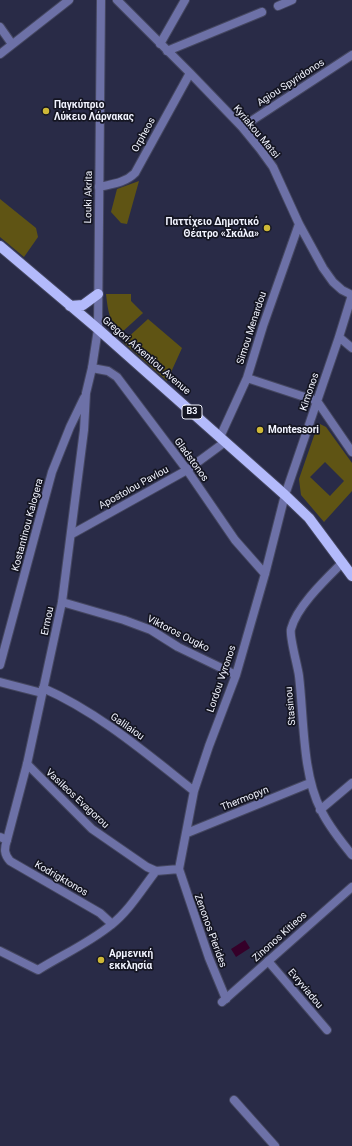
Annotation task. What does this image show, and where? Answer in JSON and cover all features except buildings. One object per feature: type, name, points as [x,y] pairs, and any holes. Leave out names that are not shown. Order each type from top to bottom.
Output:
[{"type":"main road","name":"Gregori Afxentiou Avenue","points":[[0,246],[98,329],[286,495],[309,518],[352,576]]},
{"type":"main road","points":[[70,306],[83,305],[98,294]]},
{"type":"street","points":[[0,54],[69,0]]},
{"type":"street","name":"Louki Akrita","points":[[86,394],[98,329],[100,0]]},
{"type":"street","name":"Kyriakou Matsi","points":[[117,0],[242,127],[273,167],[299,224],[323,268],[333,282],[342,290],[352,295]]},
{"type":"street","points":[[160,44],[185,0]]},
{"type":"street","points":[[278,6],[292,0]]},
{"type":"street","points":[[167,51],[262,12]]},
{"type":"street","points":[[0,27],[12,44]]},
{"type":"street","name":"Agiou Spyridonos","points":[[242,127],[352,55]]},
{"type":"street","name":"Orpheos","points":[[99,187],[124,181],[135,173],[190,73]]},
{"type":"street","name":"Simou Menardou","points":[[222,440],[247,378],[263,326],[299,224]]},
{"type":"street","name":"Kimonos","points":[[286,495],[317,400],[340,337],[352,295]]},
{"type":"street","points":[[340,337],[352,348]]},
{"type":"street","name":"Gladstonos","points":[[92,368],[108,371],[117,377],[187,470],[235,540],[265,574]]},
{"type":"street","points":[[247,378],[317,400],[352,452]]},
{"type":"street","name":"Kostantinou Kalogera","points":[[0,665],[52,472],[70,427],[86,394]]},
{"type":"street","name":"Ermou","points":[[4,842],[27,764],[62,602],[72,534],[84,430],[86,394]]},
{"type":"street","points":[[70,427],[84,430]]},
{"type":"street","name":"Apostolou Pavlou","points":[[72,534],[187,470],[222,440]]},
{"type":"street","name":"Lordou Vyronos","points":[[179,869],[194,791],[208,746],[236,675],[286,495]]},
{"type":"street","name":"Stasinou","points":[[343,562],[319,586],[295,618],[290,631],[297,663],[310,783],[320,810],[333,832],[352,855]]},
{"type":"street","name":"Viktoros Ougko","points":[[62,602],[124,620],[150,630],[178,647],[236,675]]},
{"type":"street","name":"Galilaiou","points":[[0,682],[60,695],[121,734],[194,791]]},
{"type":"street","name":"Vasileos Evagorou","points":[[27,764],[92,829],[147,867],[156,871]]},
{"type":"street","name":"Thermopyn","points":[[187,833],[310,783]]},
{"type":"street","points":[[320,810],[352,783]]},
{"type":"street","name":"Kodrigktonos","points":[[4,842],[5,855],[10,861],[100,913],[112,924]]},
{"type":"street","points":[[0,951],[38,970],[100,933],[112,924],[122,915],[156,871],[179,869]]},
{"type":"street","name":"Zenonos Pierides","points":[[179,869],[224,1001]]},
{"type":"street","name":"Zinonos Kitieos","points":[[224,1001],[352,887]]},
{"type":"street","name":"Evryviadou","points":[[268,961],[327,1030]]},
{"type":"street","points":[[234,1100],[275,1146]]},
{"type":"shaded area","points":[[139,181],[127,224],[121,223],[111,212],[117,189]]},
{"type":"shaded area","points":[[0,199],[36,228],[38,237],[24,257],[0,237]]},
{"type":"shaded area","points":[[106,294],[131,294],[131,301],[143,313],[121,333],[114,324],[110,315]]},
{"type":"shaded area","points":[[148,319],[182,348],[167,381],[123,342]]},
{"type":"shaded area","points":[[320,424],[326,427],[352,463],[352,491],[324,522],[301,495],[299,479],[316,430]],"holes":[[[325,462],[344,481],[330,496],[310,477]]]},
{"type":"shaded area","points":[[245,940],[250,948],[236,957],[231,949]]},
{"type":"place","name":"Παγκύπριο Λύκειο Λάρνακας","points":[[46,111]]},
{"type":"place","name":"Παττίχειο Δημοτικό Θέατρο «Σκάλα»","points":[[267,228]]},
{"type":"place","name":"Montessori","points":[[260,430]]},
{"type":"place","name":"Αρμενική εκκλησία","points":[[101,960]]}]
